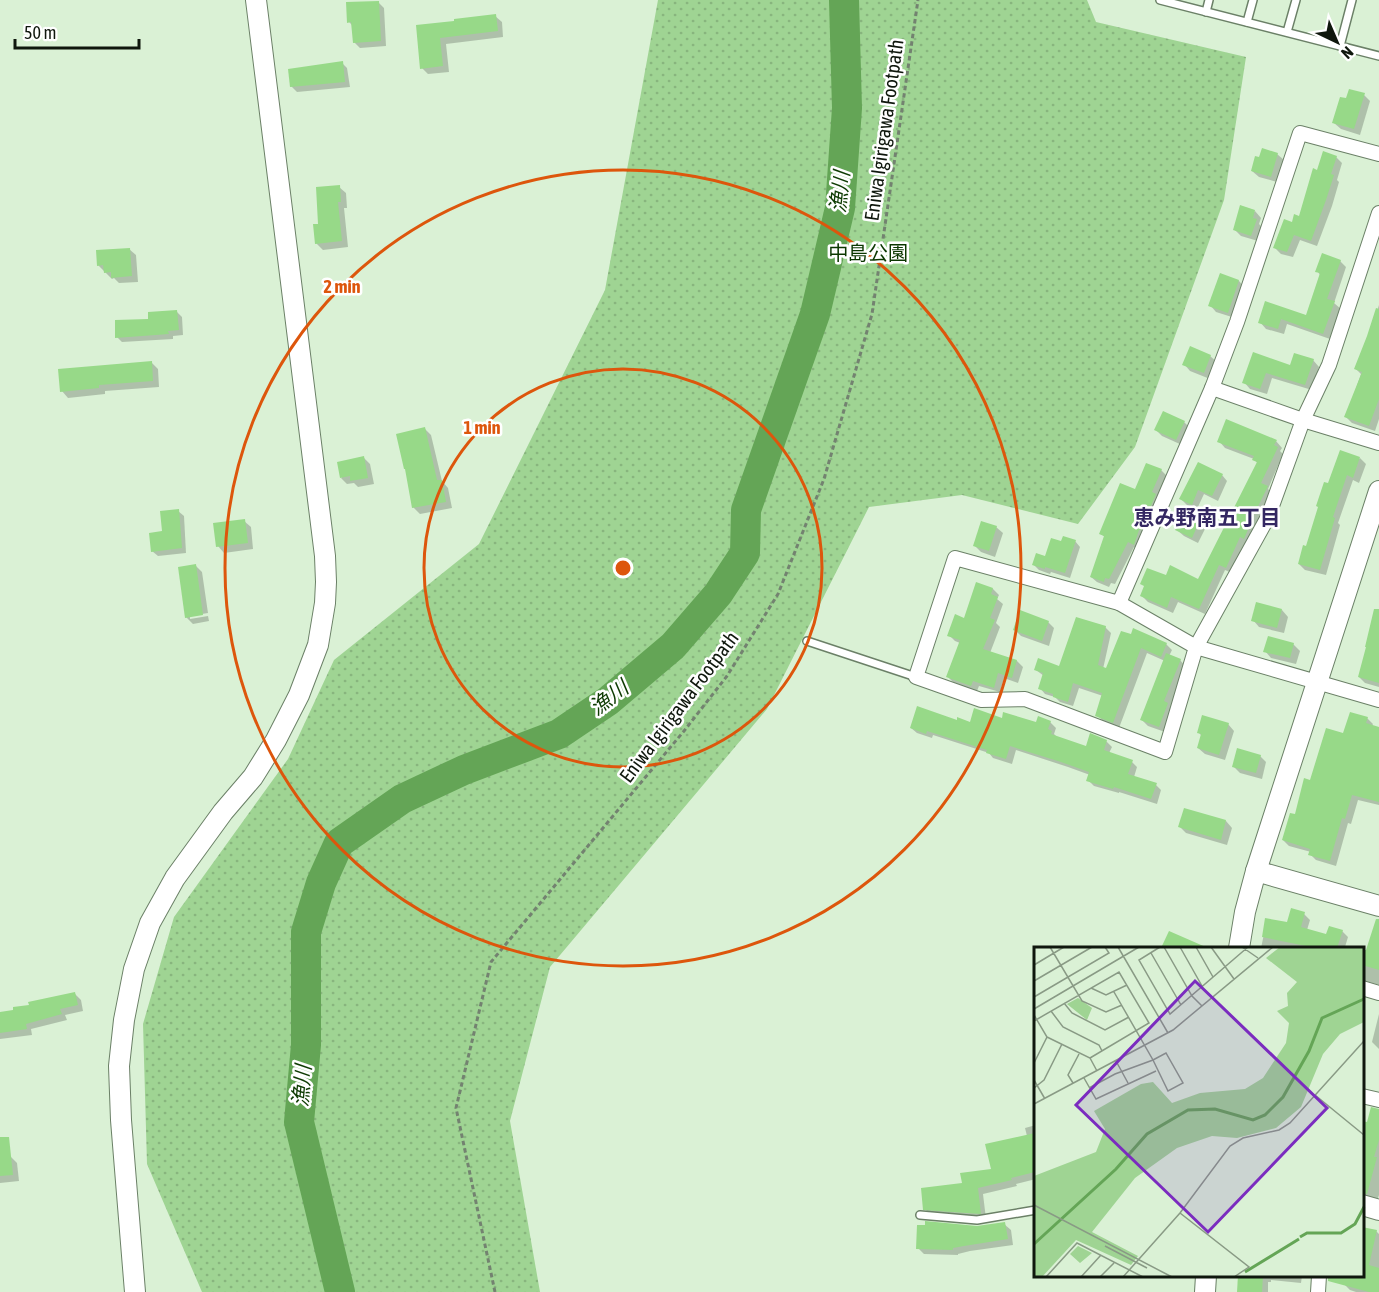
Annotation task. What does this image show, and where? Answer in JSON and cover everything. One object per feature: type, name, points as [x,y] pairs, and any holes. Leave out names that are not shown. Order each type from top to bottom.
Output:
[{"type":"street","points":[[135,1292],[121,1120],[119,1066],[124,1020],[134,969],[150,923],[175,878],[223,812],[253,777],[276,740],[299,695],[318,645],[325,603],[326,556],[256,0]]},
{"type":"street","points":[[1119,603],[1212,388],[1237,322],[1300,133],[1379,154]]},
{"type":"street","points":[[1379,213],[1329,365],[1303,420],[1269,517],[1196,648],[1165,752],[1025,699],[981,700],[916,677],[955,558],[1119,603],[1196,648],[1379,700]]},
{"type":"street","points":[[1212,388],[1303,420],[1379,443]]},
{"type":"street","points":[[1239,947],[1245,912],[1256,871],[1379,491]]},
{"type":"street","points":[[1256,871],[1379,906]]},
{"type":"street","points":[[1364,989],[1379,993]]},
{"type":"street","points":[[1364,1096],[1379,1100]]},
{"type":"street","points":[[1364,1205],[1379,1209]]},
{"type":"street","points":[[1205,1292],[1206,1277]]},
{"type":"street","points":[[1318,1292],[1319,1277]]},
{"type":"lane","points":[[1160,0],[1379,56]]},
{"type":"lane","points":[[1206,12],[1209,0]]},
{"type":"lane","points":[[1247,22],[1253,0]]},
{"type":"lane","points":[[1287,32],[1296,0]]},
{"type":"lane","points":[[1340,46],[1352,0]]},
{"type":"lane","points":[[807,641],[916,677]]},
{"type":"lane","points":[[920,1215],[977,1220],[1034,1210]]},
{"type":"path","name":"Eniwa Igirigawa Footpath","points":[[495,1292],[456,1108],[491,962],[727,676],[778,594],[824,479],[872,314],[918,0]]},
{"type":"green space","name":"中島公園","points":[[658,0],[1087,0],[1096,22],[1246,57],[1224,200],[1135,447],[1078,524],[962,495],[869,507],[767,709],[550,967],[510,1121],[540,1292],[202,1292],[147,1164],[143,1024],[174,917],[288,759],[334,660],[479,544],[605,290]]},
{"type":"building","points":[[379,1],[381,41],[353,43],[351,22],[347,23],[346,2]]},
{"type":"building","points":[[496,14],[498,31],[440,38],[443,66],[420,69],[416,25]]},
{"type":"building","points":[[343,61],[345,82],[290,87],[288,69]]},
{"type":"building","points":[[1349,89],[1365,93],[1354,129],[1332,123],[1340,97],[1346,98]]},
{"type":"building","points":[[1262,148],[1278,153],[1271,177],[1251,171],[1255,156],[1259,157]]},
{"type":"building","points":[[1323,151],[1337,156],[1331,174],[1334,175],[1311,241],[1294,235],[1287,252],[1273,248],[1284,219],[1292,222],[1294,214],[1299,216],[1313,168],[1317,170]]},
{"type":"building","points":[[340,185],[341,202],[338,202],[342,241],[315,244],[313,224],[318,224],[316,187]]},
{"type":"building","points":[[1240,205],[1255,210],[1253,218],[1257,219],[1251,236],[1233,230]]},
{"type":"building","points":[[130,248],[132,276],[111,278],[111,272],[104,273],[103,265],[97,266],[96,250]]},
{"type":"building","points":[[1322,253],[1341,260],[1327,299],[1335,301],[1323,334],[1281,319],[1278,329],[1258,323],[1265,301],[1306,315],[1320,273],[1315,272]]},
{"type":"building","points":[[1220,273],[1239,280],[1228,313],[1208,306]]},
{"type":"building","points":[[1376,308],[1379,309],[1379,399],[1369,426],[1344,417],[1362,372],[1354,369]]},
{"type":"building","points":[[177,310],[179,330],[168,331],[169,334],[115,338],[115,320],[148,319],[148,312]]},
{"type":"building","points":[[1190,346],[1211,355],[1204,373],[1182,365]]},
{"type":"building","points":[[1253,352],[1290,365],[1294,353],[1314,359],[1305,385],[1266,373],[1260,389],[1242,383]]},
{"type":"building","points":[[152,361],[153,381],[99,385],[99,388],[60,392],[58,369]]},
{"type":"building","points":[[1163,411],[1185,421],[1176,440],[1154,430]]},
{"type":"building","points":[[1226,419],[1277,440],[1274,445],[1278,447],[1261,483],[1268,486],[1244,539],[1240,537],[1226,568],[1219,565],[1199,609],[1171,597],[1167,608],[1140,596],[1144,586],[1140,584],[1147,568],[1166,575],[1170,565],[1198,579],[1257,462],[1252,460],[1254,456],[1217,442]]},
{"type":"building","points":[[425,427],[437,480],[442,480],[446,502],[412,508],[396,434]]},
{"type":"building","points":[[1340,450],[1360,457],[1353,478],[1347,475],[1333,517],[1335,518],[1320,570],[1298,564],[1303,545],[1306,546],[1324,482],[1328,483]]},
{"type":"building","points":[[364,456],[368,478],[350,481],[350,476],[340,478],[337,462]]},
{"type":"building","points":[[1198,462],[1223,474],[1212,496],[1198,490],[1192,505],[1179,499]]},
{"type":"building","points":[[1146,463],[1162,469],[1152,492],[1156,494],[1134,545],[1128,542],[1109,579],[1105,578],[1104,582],[1090,577],[1104,536],[1099,534],[1120,483],[1135,489]]},
{"type":"building","points":[[179,509],[182,548],[151,552],[149,533],[162,531],[160,511]]},
{"type":"building","points":[[1184,512],[1200,520],[1192,538],[1175,530]]},
{"type":"building","points":[[245,519],[248,543],[216,547],[213,523]]},
{"type":"building","points":[[981,521],[997,526],[989,551],[973,546]]},
{"type":"building","points":[[1063,536],[1076,540],[1065,573],[1032,565],[1036,553],[1045,556],[1051,538],[1061,541]]},
{"type":"building","points":[[196,564],[203,615],[185,618],[178,567]]},
{"type":"building","points":[[976,582],[993,588],[991,594],[998,597],[990,618],[995,620],[983,649],[1017,660],[1012,678],[998,673],[994,688],[973,681],[971,686],[946,677],[960,640],[947,636],[955,614],[964,618]]},
{"type":"building","points":[[1256,602],[1282,609],[1277,628],[1251,621]]},
{"type":"building","points":[[1374,609],[1379,609],[1379,683],[1358,677]]},
{"type":"building","points":[[1020,610],[1049,621],[1042,641],[1013,630]]},
{"type":"building","points":[[1076,617],[1106,626],[1098,665],[1106,668],[1121,631],[1131,634],[1133,628],[1167,643],[1161,657],[1141,648],[1113,723],[1095,716],[1102,693],[1073,683],[1068,702],[1038,689],[1043,673],[1034,670],[1038,658],[1059,666]]},
{"type":"building","points":[[1268,636],[1294,643],[1290,658],[1263,652]]},
{"type":"building","points":[[1166,653],[1181,659],[1164,701],[1168,703],[1159,727],[1140,720]]},
{"type":"building","points":[[917,706],[957,720],[957,717],[970,722],[974,708],[1002,718],[1003,712],[1036,722],[1038,716],[1051,721],[1048,729],[1052,731],[1051,734],[1086,746],[1090,733],[1107,740],[1104,750],[1133,760],[1128,774],[1157,783],[1151,799],[1086,781],[1089,772],[1010,746],[1006,759],[986,753],[987,750],[927,731],[926,734],[910,728]]},
{"type":"building","points":[[1350,712],[1368,717],[1366,723],[1379,727],[1379,802],[1352,795],[1345,819],[1342,818],[1330,861],[1308,855],[1310,849],[1282,840],[1290,813],[1295,814],[1304,778],[1310,780],[1326,728],[1343,733]]},
{"type":"building","points":[[1202,715],[1229,723],[1219,755],[1197,748],[1201,734],[1197,733]]},
{"type":"building","points":[[1237,748],[1261,755],[1256,773],[1232,767]]},
{"type":"building","points":[[1184,808],[1226,820],[1221,840],[1178,827]]},
{"type":"building","points":[[1291,908],[1305,912],[1301,927],[1326,934],[1329,926],[1343,930],[1337,947],[1306,947],[1262,937],[1265,918],[1287,922]]},
{"type":"building","points":[[1376,919],[1379,919],[1379,970],[1364,966],[1364,950],[1366,950]]},
{"type":"building","points":[[1169,931],[1206,947],[1161,947]]},
{"type":"building","points":[[75,992],[78,1005],[60,1009],[62,1014],[26,1024],[27,1029],[0,1033],[0,1012],[13,1010],[13,1007],[29,1005],[28,1002]]},
{"type":"building","points":[[1371,1107],[1379,1109],[1379,1140],[1374,1157],[1377,1157],[1367,1194],[1364,1193],[1364,1121],[1367,1122]]},
{"type":"building","points":[[1034,1133],[1034,1172],[978,1188],[981,1214],[923,1210],[921,1188],[962,1183],[960,1173],[991,1169],[985,1144]]},
{"type":"building","points":[[0,1137],[9,1137],[13,1175],[0,1176]]},
{"type":"building","points":[[925,1221],[977,1226],[1005,1222],[1008,1239],[953,1248],[953,1250],[916,1249],[917,1225],[925,1225]]},
{"type":"building","points":[[1364,1227],[1377,1230],[1369,1265],[1379,1268],[1379,1292],[1369,1292],[1328,1281],[1328,1277],[1364,1277]]},
{"type":"building","points":[[1238,1277],[1263,1277],[1262,1292],[1237,1292]]},
{"type":"waterway","name":"漁川","points":[[340,1292],[299,1122],[306,1045],[306,932],[321,883],[339,843],[402,799],[464,770],[559,734],[608,701],[673,646],[718,594],[745,553],[746,510],[815,314],[840,208],[847,108],[844,0]]},
{"type":"district","name":"恵み野南五丁目","points":[[1207,518]]}]
